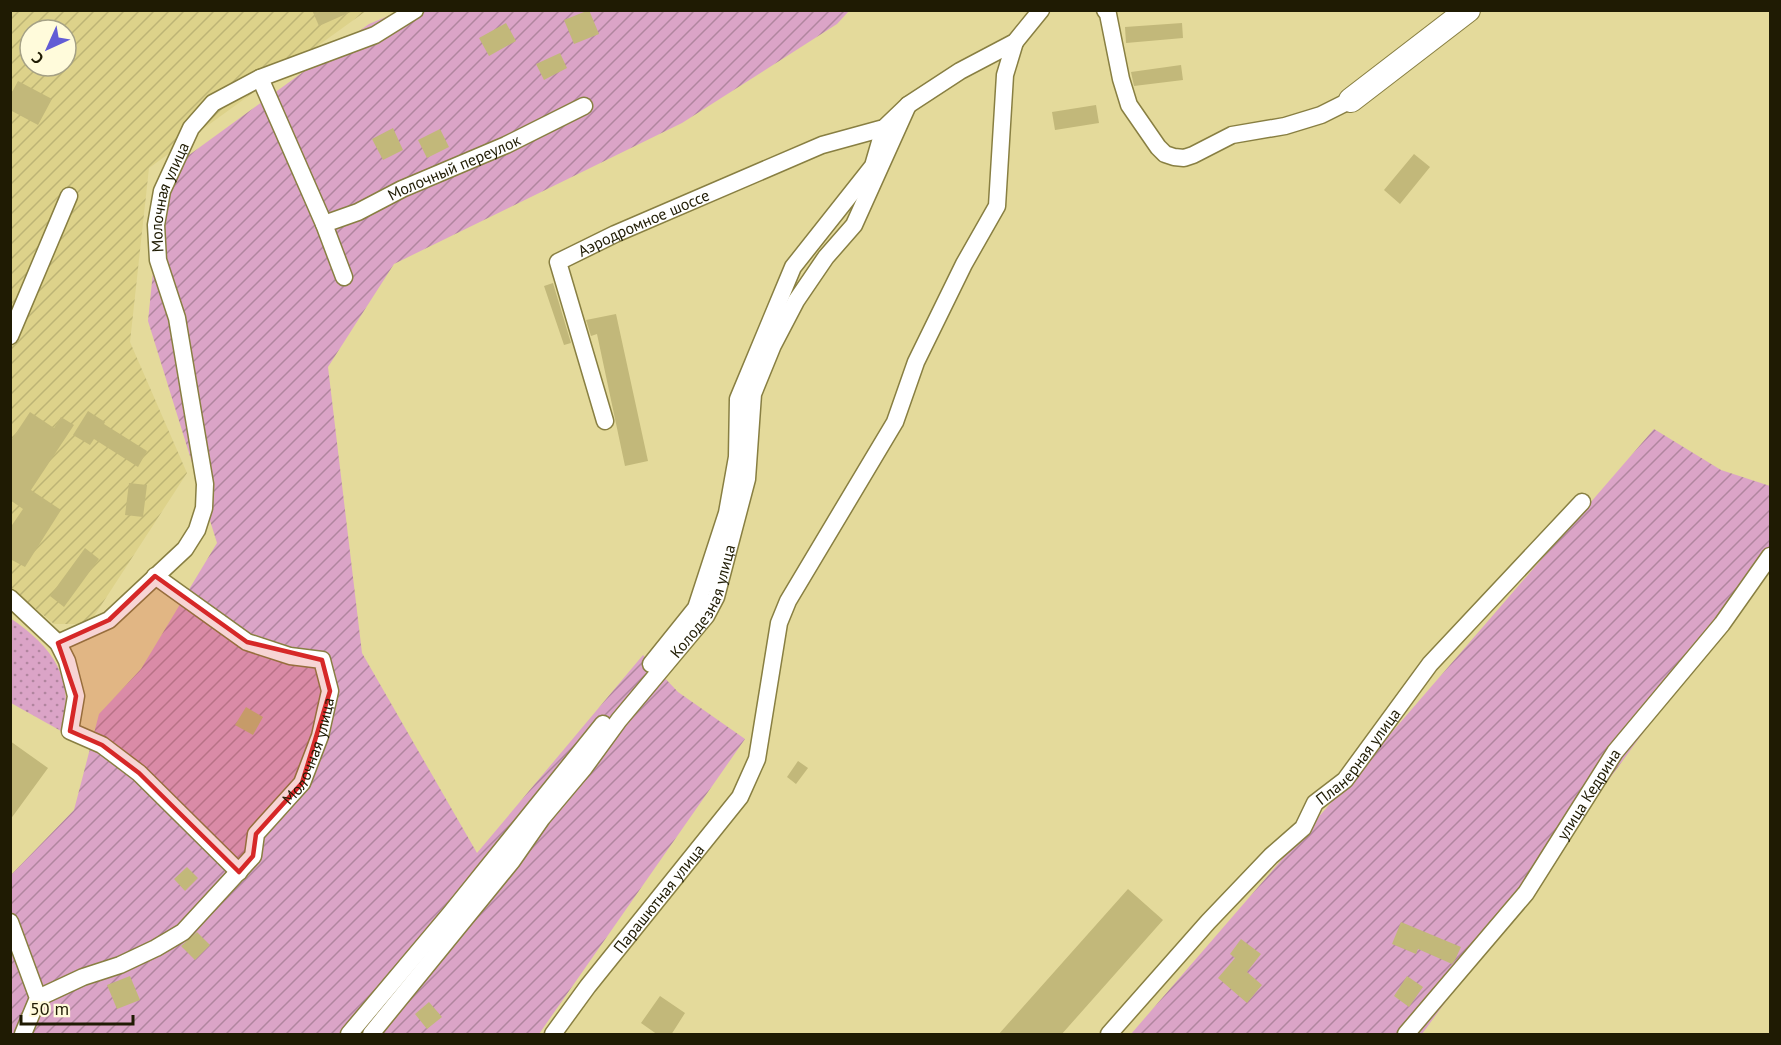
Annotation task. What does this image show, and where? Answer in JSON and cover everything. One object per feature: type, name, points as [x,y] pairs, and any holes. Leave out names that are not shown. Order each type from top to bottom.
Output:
[{"type":"street","name":"Молочная улица","points":[[58,643],[109,620],[184,549],[197,530],[204,508],[204,484],[177,318],[158,260],[156,225],[162,191],[191,128],[213,103],[260,78],[375,35],[416,10]]},
{"type":"street","name":"Аэродромное шоссе","points":[[605,421],[558,262],[615,234],[822,145],[884,128],[908,105],[960,70],[1015,42],[1041,10]]},
{"type":"street","points":[[1105,10],[1129,105],[1165,154],[1184,158],[1232,135],[1285,126],[1321,115],[1351,100],[1468,10]]},
{"type":"street","name":"Парашютная улица","points":[[554,1035],[588,986],[740,797],[757,759],[779,623],[788,602],[895,422],[916,362],[964,264],[997,206],[1005,75],[1015,42]]},
{"type":"street","points":[[260,78],[324,224],[344,277]]},
{"type":"street","name":"Колодезная улица","points":[[371,1035],[512,861],[542,818],[584,768],[619,720],[706,616],[716,597],[747,478],[753,394],[773,345],[796,301],[826,257],[854,225],[908,105]]},
{"type":"street","name":"Молочный переулок","points":[[324,224],[358,212],[402,189],[506,145],[584,106]]},
{"type":"street","name":"Колодезная улица","points":[[350,1035],[696,608],[727,513],[737,456],[738,399],[793,267],[873,166],[884,128]]},
{"type":"street","points":[[10,336],[69,196]]},
{"type":"street","name":"Планерная улица","points":[[1109,1035],[1208,922],[1270,856],[1303,828],[1315,803],[1345,780],[1430,664],[1582,502]]},
{"type":"street","name":"улица Кедрина","points":[[1406,1035],[1526,893],[1615,752],[1722,624],[1770,556]]},
{"type":"street","name":"Молочная улица","points":[[38,998],[83,977],[120,965],[183,932],[253,856],[256,834],[302,783],[320,736],[330,691],[322,660],[290,656],[247,642],[155,576]]},
{"type":"street","points":[[10,598],[58,643],[67,662],[76,696],[70,731],[102,745],[139,773],[239,872]]},
{"type":"street","points":[[10,922],[38,998],[23,1035]]},
{"type":"highlighted area","points":[[155,576],[247,642],[322,660],[330,691],[302,783],[256,834],[253,856],[239,872],[139,773],[102,745],[70,731],[76,696],[58,643],[109,620]]},
{"type":"shaded area","points":[[10,11],[366,11],[149,168],[130,342],[187,473],[89,624],[54,624],[11,588]]},
{"type":"shaded area","points":[[400,11],[849,11],[837,24],[682,123],[394,264],[328,367],[362,653],[477,853],[643,655],[678,692],[745,739],[539,1034],[11,1034],[10,876],[74,810],[99,714],[141,669],[217,543],[148,321],[163,174],[369,24]]},
{"type":"shaded area","points":[[1654,429],[1721,470],[1770,486],[1770,560],[1422,1034],[1131,1034]]},
{"type":"shaded area","points":[[10,618],[38,640],[57,666],[66,696],[61,731],[11,703]]},
{"type":"building","points":[[312,10],[355,10],[319,26]]},
{"type":"building","points":[[589,10],[599,34],[574,44],[564,20]]},
{"type":"building","points":[[506,23],[516,41],[489,56],[479,38]]},
{"type":"building","points":[[1182,23],[1183,38],[1126,43],[1125,27]]},
{"type":"building","points":[[560,53],[567,68],[544,80],[536,64]]},
{"type":"building","points":[[1181,65],[1183,80],[1134,86],[1131,72]]},
{"type":"building","points":[[18,81],[52,99],[38,125],[10,110],[10,96]]},
{"type":"building","points":[[1096,105],[1099,123],[1055,130],[1052,112]]},
{"type":"building","points":[[393,128],[403,150],[383,160],[372,139]]},
{"type":"building","points":[[440,129],[449,147],[427,158],[418,140]]},
{"type":"building","points":[[1414,154],[1430,167],[1400,204],[1384,190]]},
{"type":"building","points":[[553,283],[571,343],[564,345],[544,286]]},
{"type":"building","points":[[616,314],[648,461],[625,466],[597,334],[591,336],[586,320]]},
{"type":"building","points":[[88,411],[147,451],[138,467],[94,439],[90,445],[73,435]]},
{"type":"building","points":[[30,412],[54,428],[61,417],[74,425],[31,490],[61,510],[25,567],[10,559],[10,528],[23,509],[10,500],[10,442]]},
{"type":"building","points":[[129,483],[147,485],[143,517],[125,515]]},
{"type":"building","points":[[85,548],[99,559],[64,607],[50,596]]},
{"type":"building","points":[[246,707],[263,717],[253,735],[235,725]]},
{"type":"building","points":[[10,741],[48,768],[10,820]]},
{"type":"building","points":[[798,761],[808,768],[796,784],[787,777]]},
{"type":"building","points":[[187,867],[198,878],[185,891],[174,879]]},
{"type":"building","points":[[1128,889],[1163,920],[1061,1035],[998,1035]]},
{"type":"building","points":[[1401,922],[1461,947],[1452,964],[1418,949],[1416,954],[1392,944]]},
{"type":"building","points":[[197,932],[210,945],[195,960],[181,946]]},
{"type":"building","points":[[1241,939],[1261,954],[1247,972],[1262,985],[1247,1003],[1218,978],[1235,958],[1230,954]]},
{"type":"building","points":[[130,976],[140,1000],[117,1009],[107,985]]},
{"type":"building","points":[[1407,976],[1423,987],[1409,1007],[1394,996]]},
{"type":"building","points":[[660,996],[685,1013],[671,1035],[658,1035],[641,1023]]},
{"type":"building","points":[[429,1002],[442,1017],[427,1029],[415,1014]]}]
